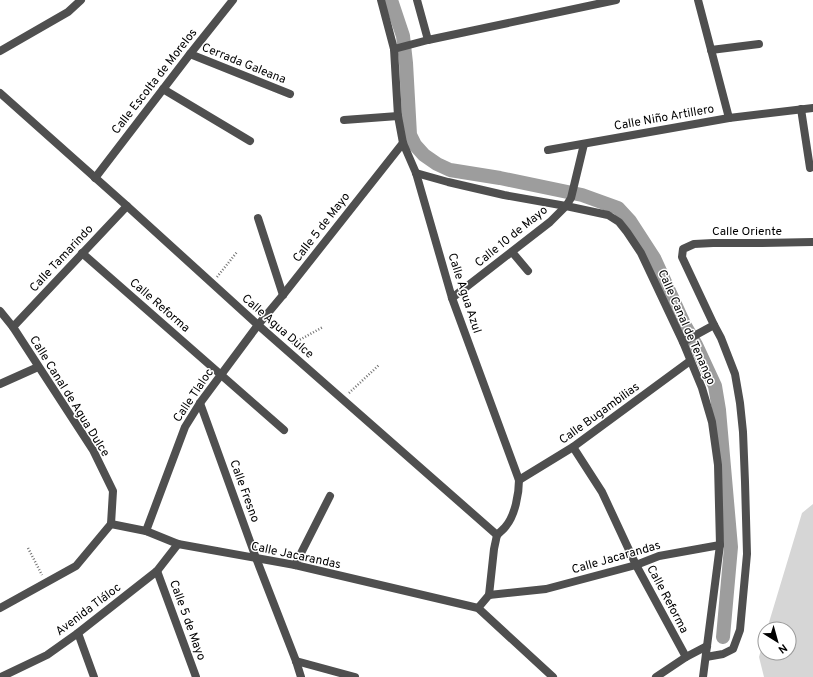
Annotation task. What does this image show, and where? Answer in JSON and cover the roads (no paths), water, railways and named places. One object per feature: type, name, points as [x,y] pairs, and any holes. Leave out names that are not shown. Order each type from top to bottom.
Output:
[{"type":"street","points":[[0,51],[68,12],[81,0]]},
{"type":"street","name":"Calle Escolta de Morelos","points":[[95,178],[233,0]]},
{"type":"street","name":"Calle Agua Azul","points":[[381,0],[394,49],[398,116],[402,143],[416,173],[452,298],[519,480],[519,494],[514,510],[508,525],[497,535]]},
{"type":"street","points":[[418,0],[425,41]]},
{"type":"street","points":[[394,49],[616,0]]},
{"type":"street","points":[[698,0],[729,118]]},
{"type":"street","points":[[711,50],[759,44]]},
{"type":"street","name":"Cerrada Galeana","points":[[190,54],[290,94]]},
{"type":"street","points":[[163,89],[250,141]]},
{"type":"street","name":"Calle Agua Dulce","points":[[0,93],[258,325],[497,535]]},
{"type":"street","name":"Calle Niño Artillero","points":[[584,144],[729,118],[813,108]]},
{"type":"street","points":[[801,109],[810,168]]},
{"type":"street","points":[[344,120],[398,116]]},
{"type":"street","name":"Calle 5 de Mayo","points":[[258,325],[402,143]]},
{"type":"street","points":[[548,150],[584,144],[571,198],[566,206]]},
{"type":"street","name":"Calle Canal de Tenango","points":[[416,173],[504,195],[608,215],[619,222],[641,253],[683,342],[702,388],[712,422],[718,465],[720,545],[703,677]]},
{"type":"street","name":"Calle Tamarindo","points":[[13,327],[127,206]]},
{"type":"street","name":"Calle 10 de Mayo","points":[[452,298],[550,222],[566,206]]},
{"type":"street","points":[[258,218],[283,295]]},
{"type":"street","name":"Calle Oriente","points":[[684,249],[694,244],[813,242]]},
{"type":"street","name":"Calle Canal de Tenango","points":[[684,249],[682,257],[721,338],[734,374],[740,403],[745,468],[747,554],[740,630],[733,649],[723,654],[706,657]]},
{"type":"street","points":[[512,252],[528,271]]},
{"type":"street","name":"Calle Reforma","points":[[82,253],[284,430]]},
{"type":"street","name":"Calle Canal de Agua Dulce","points":[[0,311],[13,327],[93,450],[113,491],[111,524]]},
{"type":"street","name":"Calle Tlaloc","points":[[146,531],[185,427],[200,403],[258,325]]},
{"type":"street","points":[[683,342],[714,325]]},
{"type":"street","name":"Calle Bugambilias","points":[[519,480],[573,447],[690,361]]},
{"type":"street","points":[[0,384],[38,367]]},
{"type":"street","name":"Calle Fresno","points":[[200,403],[301,677]]},
{"type":"street","name":"Calle Reforma","points":[[573,447],[602,492],[636,564],[686,657]]},
{"type":"street","points":[[294,565],[330,496]]},
{"type":"street","points":[[0,608],[76,566],[111,524]]},
{"type":"street","name":"Calle Jacarandas","points":[[111,524],[146,531],[178,544],[294,565],[478,608],[553,677]]},
{"type":"street","points":[[478,608],[489,595],[497,535]]},
{"type":"street","name":"Avenida Tláloc","points":[[1,677],[47,655],[78,634],[157,571],[178,544]]},
{"type":"street","name":"Calle Jacarandas","points":[[489,595],[546,589],[636,564],[659,556],[720,545]]},
{"type":"street","name":"Calle 5 de Mayo","points":[[157,571],[196,677]]},
{"type":"street","points":[[78,634],[94,677]]},
{"type":"street","points":[[656,677],[686,657],[707,646]]},
{"type":"street","points":[[296,661],[355,677]]},
{"type":"waterway","points":[[391,0],[403,36],[410,135],[415,145],[424,155],[437,164],[450,170],[500,178],[582,195],[618,208],[630,221],[654,258],[684,324],[696,345],[715,386],[719,410],[731,547],[723,637]]}]
